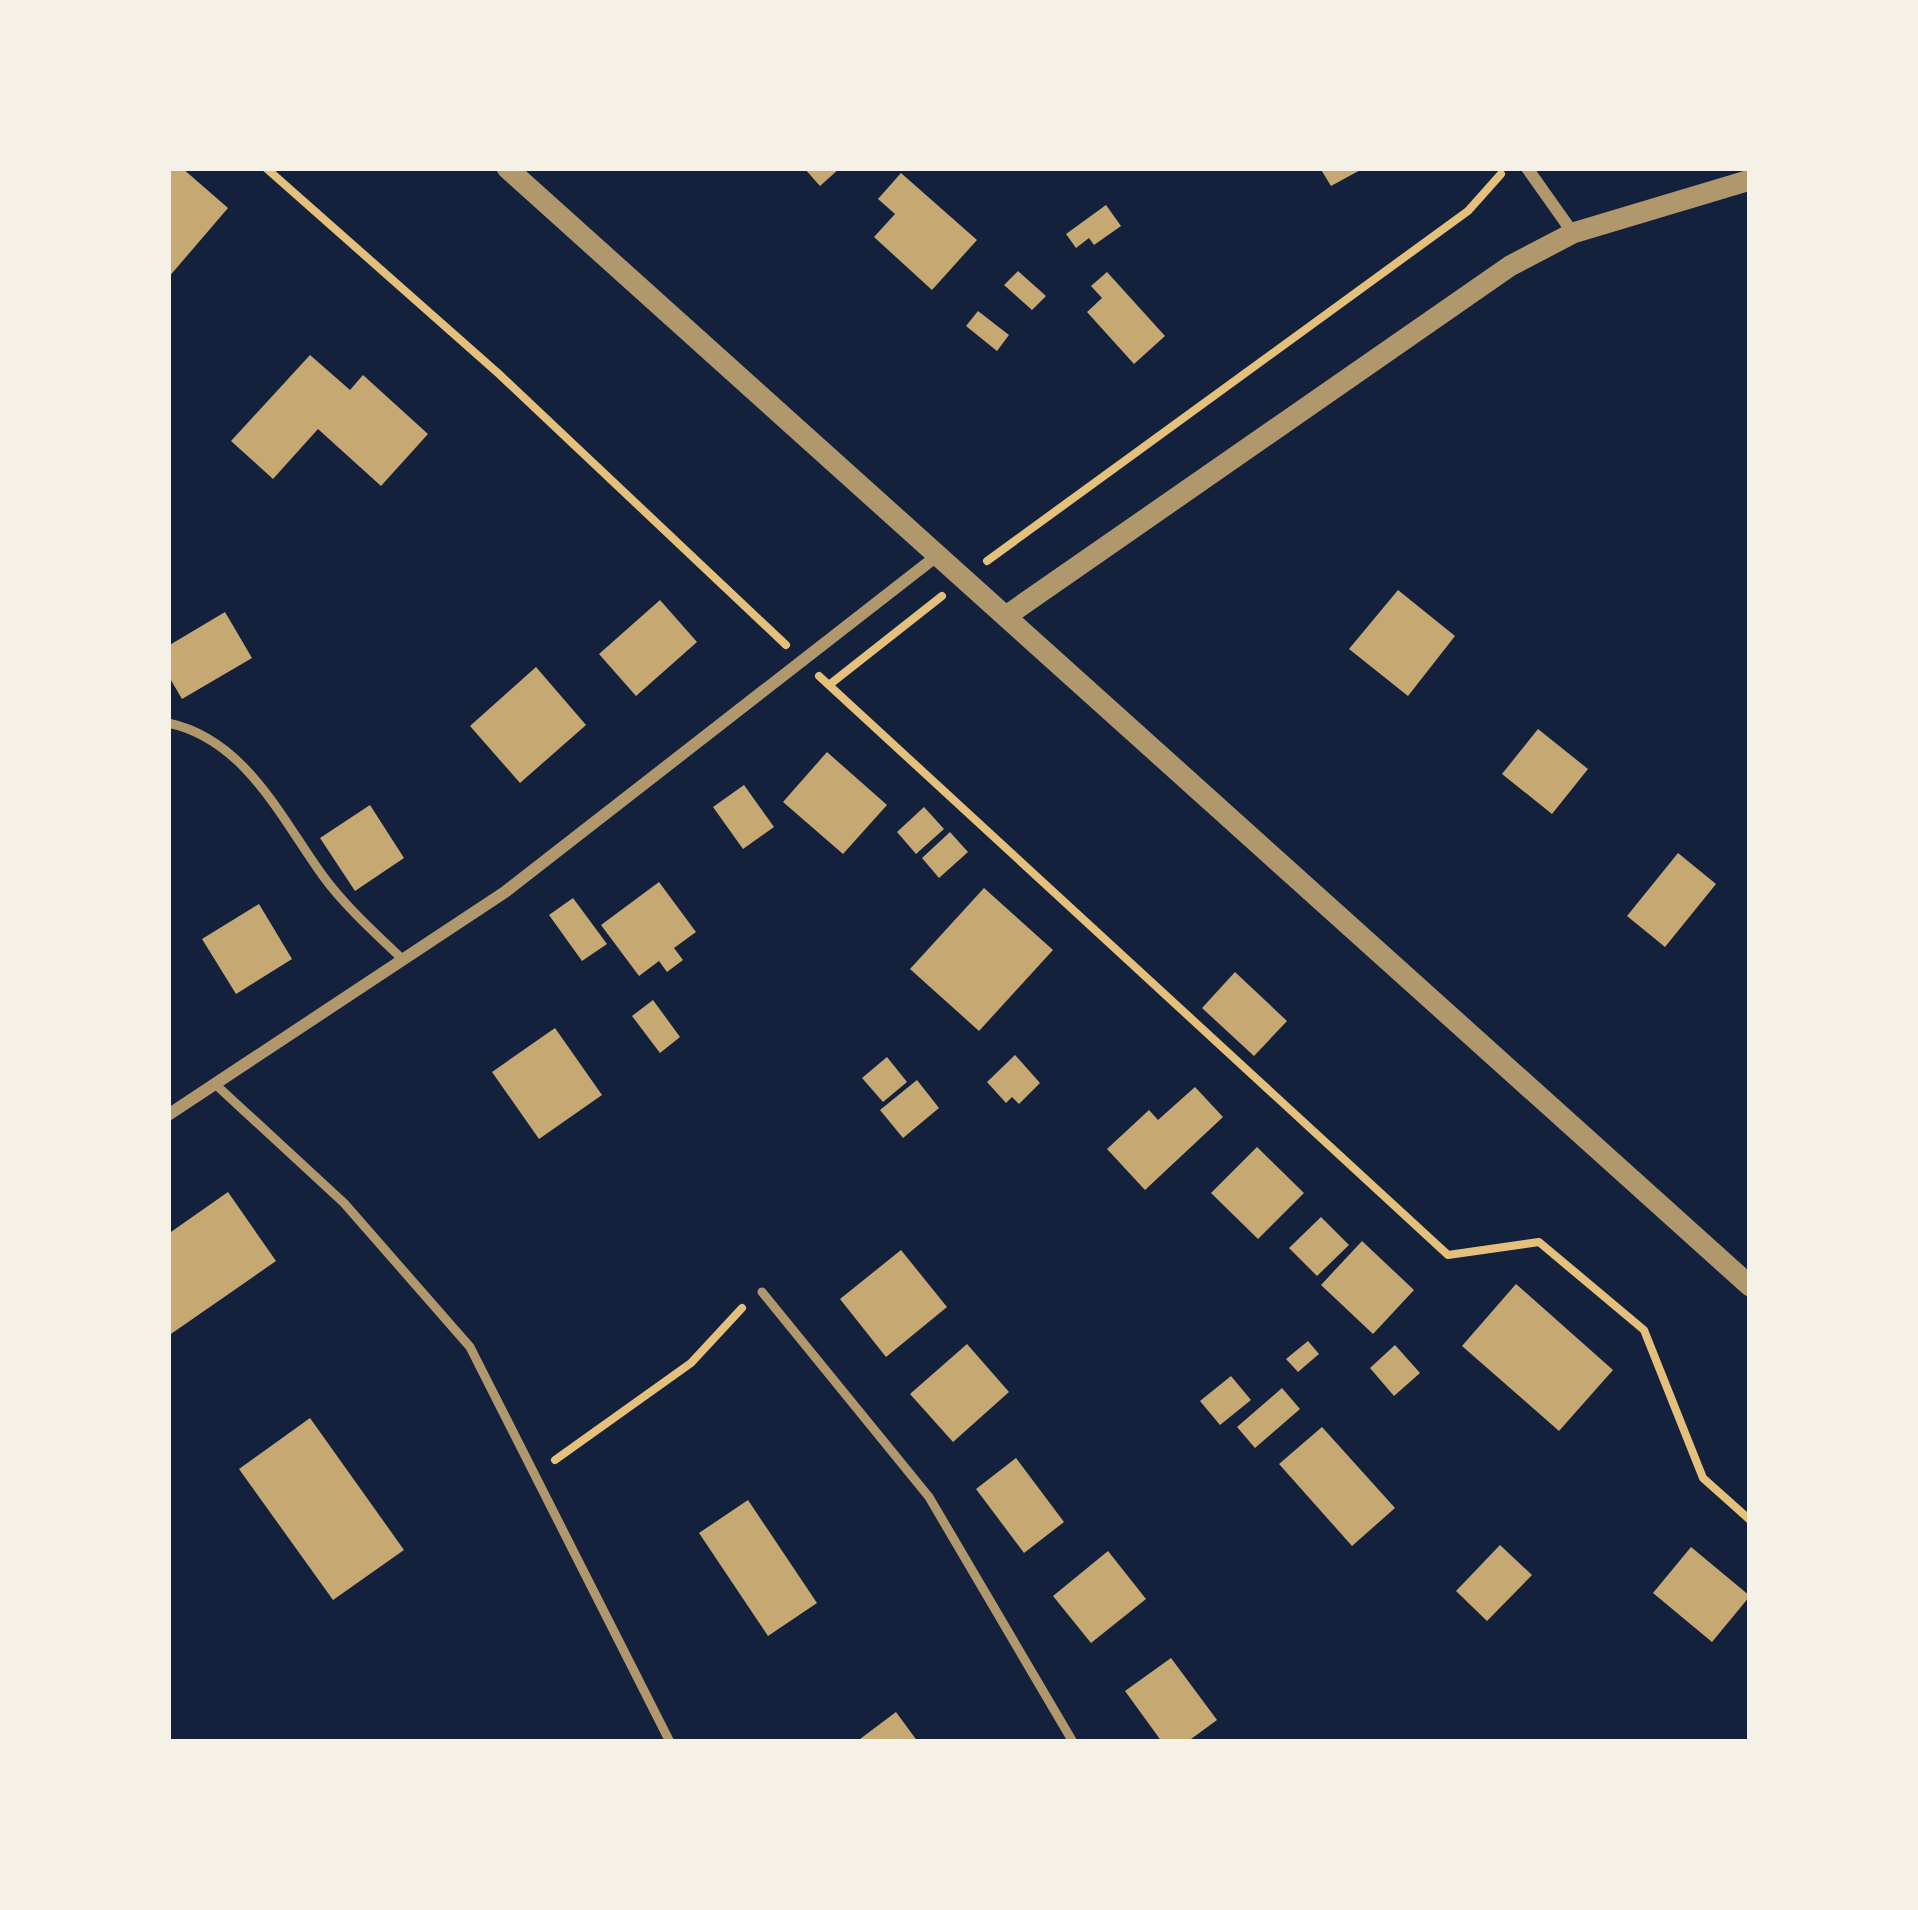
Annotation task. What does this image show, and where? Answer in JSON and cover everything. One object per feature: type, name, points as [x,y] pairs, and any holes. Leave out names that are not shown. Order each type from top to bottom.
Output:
[{"type":"street","points":[[507,168],[967,576],[1750,1286]]},
{"type":"street","points":[[1527,168],[1574,232]]},
{"type":"street","points":[[1009,614],[1510,266],[1574,232],[1750,180]]},
{"type":"street","points":[[168,1115],[400,957],[505,892],[940,553]]},
{"type":"lane","points":[[168,723],[182,726],[250,769],[326,880],[400,957]]},
{"type":"lane","points":[[215,1084],[344,1203],[470,1347],[670,1742]]},
{"type":"lane","points":[[762,1292],[929,1497],[1073,1742]]},
{"type":"path","points":[[266,168],[499,374],[829,686],[1448,1255],[1539,1242],[1644,1330],[1703,1478],[1750,1520]]},
{"type":"path","points":[[829,686],[967,576],[1468,212],[1505,168]]},
{"type":"path","points":[[534,1474],[691,1363],[722,1324],[762,1292]]},
{"type":"building","points":[[168,168],[182,168],[228,208],[168,278]]},
{"type":"building","points":[[804,168],[840,168],[820,186]]},
{"type":"building","points":[[1320,168],[1364,168],[1331,186]]},
{"type":"building","points":[[901,173],[977,240],[932,290],[874,237],[895,214],[878,199]]},
{"type":"building","points":[[1106,205],[1121,226],[1094,245],[1089,238],[1076,248],[1066,234]]},
{"type":"building","points":[[1018,271],[1046,296],[1032,310],[1004,285]]},
{"type":"building","points":[[1107,272],[1165,336],[1134,364],[1087,312],[1102,298],[1091,286]]},
{"type":"building","points":[[978,311],[1009,335],[997,351],[966,326]]},
{"type":"building","points":[[310,355],[350,390],[363,375],[428,434],[381,486],[318,429],[273,479],[231,441]]},
{"type":"building","points":[[1398,590],[1455,636],[1408,696],[1349,649]]},
{"type":"building","points":[[660,600],[697,642],[636,696],[599,654]]},
{"type":"building","points":[[225,612],[252,658],[182,699],[168,675],[168,646]]},
{"type":"building","points":[[536,667],[586,725],[520,783],[470,726]]},
{"type":"building","points":[[1538,729],[1588,769],[1552,814],[1502,774]]},
{"type":"building","points":[[827,752],[887,805],[843,854],[783,802]]},
{"type":"building","points":[[744,785],[774,827],[743,849],[713,807]]},
{"type":"building","points":[[370,805],[404,858],[355,891],[320,838]]},
{"type":"building","points":[[924,807],[944,829],[916,854],[897,832]]},
{"type":"building","points":[[950,832],[968,852],[939,878],[922,858]]},
{"type":"building","points":[[1678,853],[1716,884],[1665,947],[1627,916]]},
{"type":"building","points":[[659,882],[696,932],[674,948],[683,960],[667,972],[659,961],[639,976],[601,925]]},
{"type":"building","points":[[984,888],[1053,950],[979,1031],[910,969]]},
{"type":"building","points":[[573,898],[607,944],[582,961],[549,915]]},
{"type":"building","points":[[259,904],[292,959],[236,994],[202,939]]},
{"type":"building","points":[[1235,972],[1287,1021],[1254,1056],[1202,1008]]},
{"type":"building","points":[[653,1000],[680,1037],[660,1053],[632,1016]]},
{"type":"building","points":[[555,1028],[602,1095],[539,1139],[492,1072]]},
{"type":"building","points":[[1015,1055],[1040,1083],[1019,1104],[1012,1097],[1006,1103],[987,1082]]},
{"type":"building","points":[[887,1057],[907,1082],[883,1102],[862,1078]]},
{"type":"building","points":[[917,1080],[939,1108],[903,1138],[880,1110]]},
{"type":"building","points":[[1195,1087],[1223,1117],[1145,1190],[1107,1149],[1149,1110],[1158,1120]]},
{"type":"building","points":[[1257,1147],[1304,1193],[1258,1239],[1211,1193]]},
{"type":"building","points":[[228,1192],[276,1261],[168,1336],[168,1234]]},
{"type":"building","points":[[1321,1217],[1349,1245],[1317,1276],[1289,1248]]},
{"type":"building","points":[[1362,1241],[1414,1290],[1373,1334],[1321,1285]]},
{"type":"building","points":[[901,1250],[947,1307],[886,1357],[840,1299]]},
{"type":"building","points":[[1516,1284],[1613,1370],[1559,1431],[1462,1346]]},
{"type":"building","points":[[1308,1341],[1319,1354],[1298,1372],[1286,1359]]},
{"type":"building","points":[[967,1344],[1009,1392],[953,1442],[910,1394]]},
{"type":"building","points":[[1395,1345],[1420,1373],[1394,1396],[1370,1368]]},
{"type":"building","points":[[1231,1376],[1251,1400],[1220,1425],[1200,1401]]},
{"type":"building","points":[[1282,1388],[1300,1409],[1255,1448],[1237,1427]]},
{"type":"building","points":[[310,1418],[404,1550],[333,1600],[239,1469]]},
{"type":"building","points":[[1322,1427],[1395,1508],[1352,1546],[1279,1464]]},
{"type":"building","points":[[1016,1458],[1064,1522],[1024,1553],[976,1489]]},
{"type":"building","points":[[748,1500],[817,1603],[768,1636],[699,1533]]},
{"type":"building","points":[[1500,1545],[1532,1575],[1487,1621],[1456,1591]]},
{"type":"building","points":[[1691,1547],[1750,1596],[1712,1642],[1653,1593]]},
{"type":"building","points":[[1108,1551],[1146,1599],[1091,1643],[1053,1596]]},
{"type":"building","points":[[1171,1658],[1217,1720],[1187,1742],[1162,1742],[1125,1691]]},
{"type":"building","points":[[896,1712],[918,1742],[856,1742]]}]
